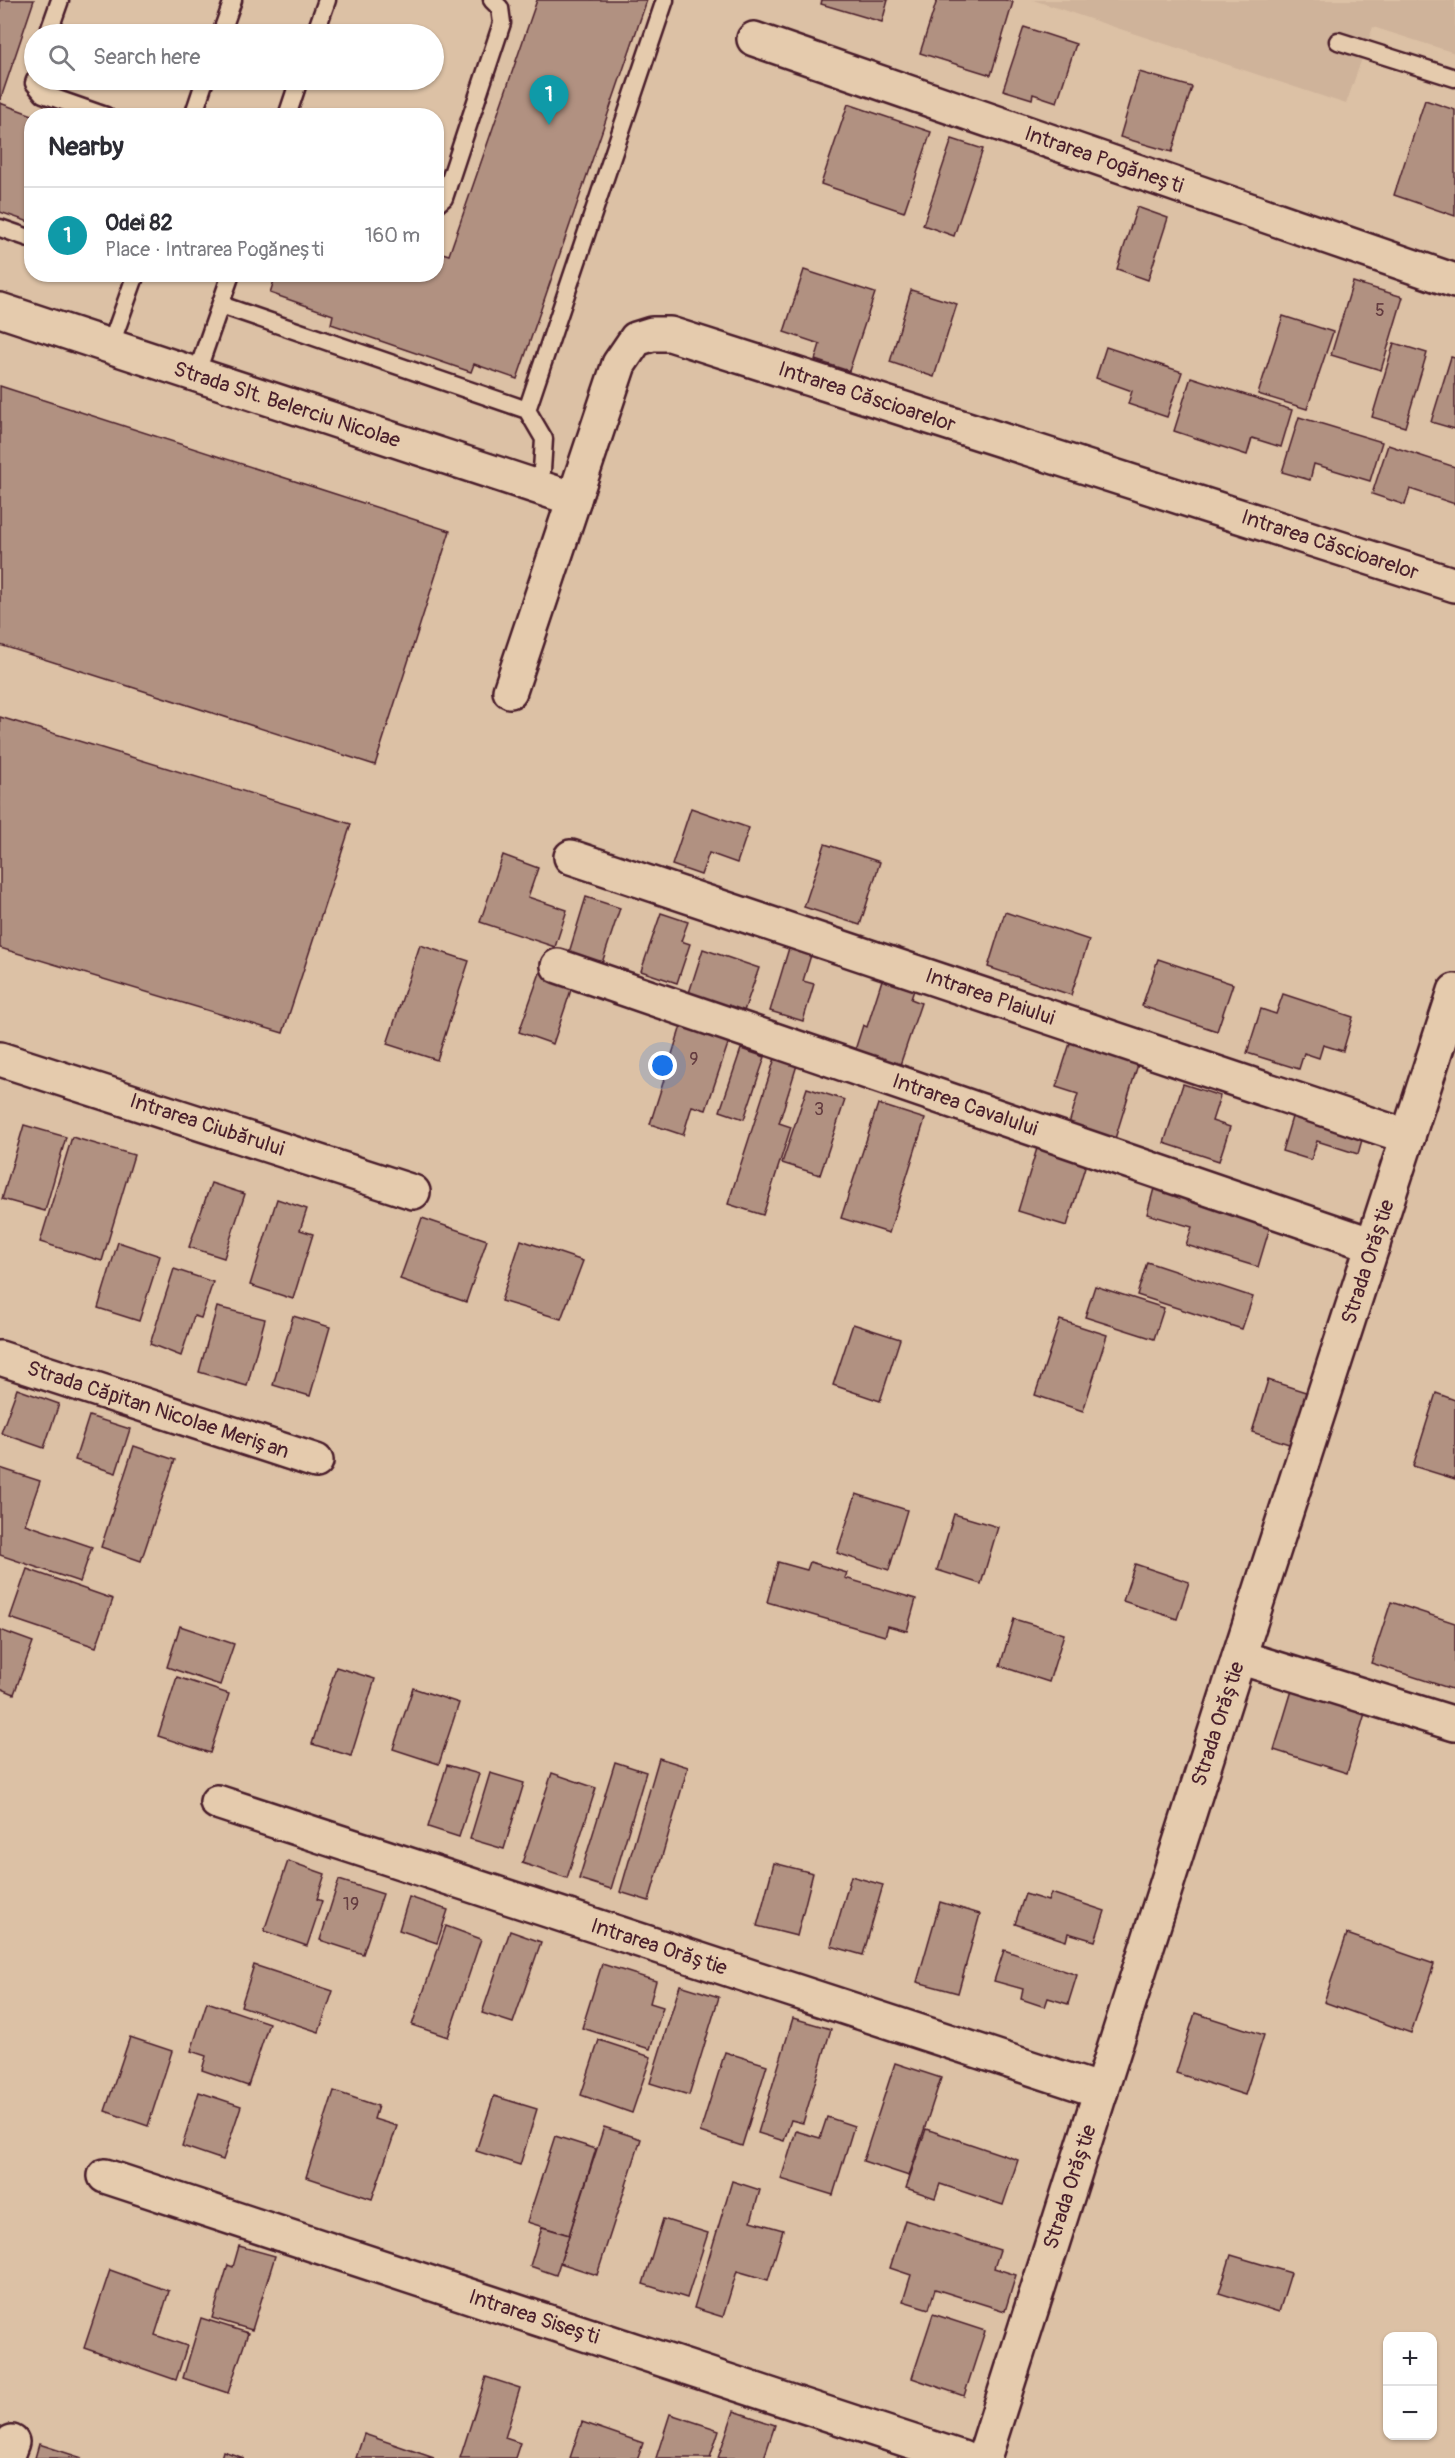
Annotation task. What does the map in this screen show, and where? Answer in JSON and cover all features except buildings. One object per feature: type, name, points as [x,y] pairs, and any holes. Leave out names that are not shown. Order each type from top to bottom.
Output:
[{"type":"street","name":"Intrarea Pogănești","points":[[754,39],[1455,280]]},
{"type":"street","name":"Strada Slt. Belerciu Nicolae","points":[[0,310],[574,499]]},
{"type":"street","name":"Intrarea Căscioarelor","points":[[510,692],[619,364],[636,339],[652,334],[670,334],[1455,585]]},
{"type":"street","name":"Intrarea Plaiului","points":[[571,857],[1408,1137]]},
{"type":"street","name":"Intrarea Cavalului","points":[[558,966],[1373,1245]]},
{"type":"street","name":"Strada Orăștie","points":[[984,2458],[1239,1657],[1455,991]]},
{"type":"street","name":"Intrarea Ciubărului","points":[[0,1059],[413,1192]]},
{"type":"street","name":"Strada Căpitan Nicolae Merișan","points":[[0,1358],[316,1461]]},
{"type":"street","points":[[1239,1657],[1455,1724]]},
{"type":"street","name":"Intrarea Orăștie","points":[[217,1802],[1101,2091]]},
{"type":"street","name":"Intrarea Sisești","points":[[105,2176],[962,2458]]},
{"type":"lane","points":[[52,24],[60,0]]},
{"type":"lane","points":[[225,24],[233,0]]},
{"type":"lane","points":[[319,24],[327,0]]},
{"type":"lane","points":[[444,198],[502,23],[500,8],[492,0]]},
{"type":"lane","points":[[527,410],[665,0]]},
{"type":"lane","points":[[1338,41],[1455,78]]},
{"type":"lane","points":[[40,90],[44,94],[83,108]]},
{"type":"lane","points":[[196,108],[202,90]]},
{"type":"lane","points":[[290,108],[296,90]]},
{"type":"lane","points":[[0,228],[24,236]]},
{"type":"lane","points":[[110,346],[133,282]]},
{"type":"lane","points":[[196,375],[228,282]]},
{"type":"lane","points":[[220,305],[527,410],[544,439],[542,470],[536,487]]},
{"type":"shaded area","points":[[1033,0],[1455,0],[1455,53],[1373,27],[1346,104]]},
{"type":"place","name":"Odei 82","points":[[549,125]]}]
